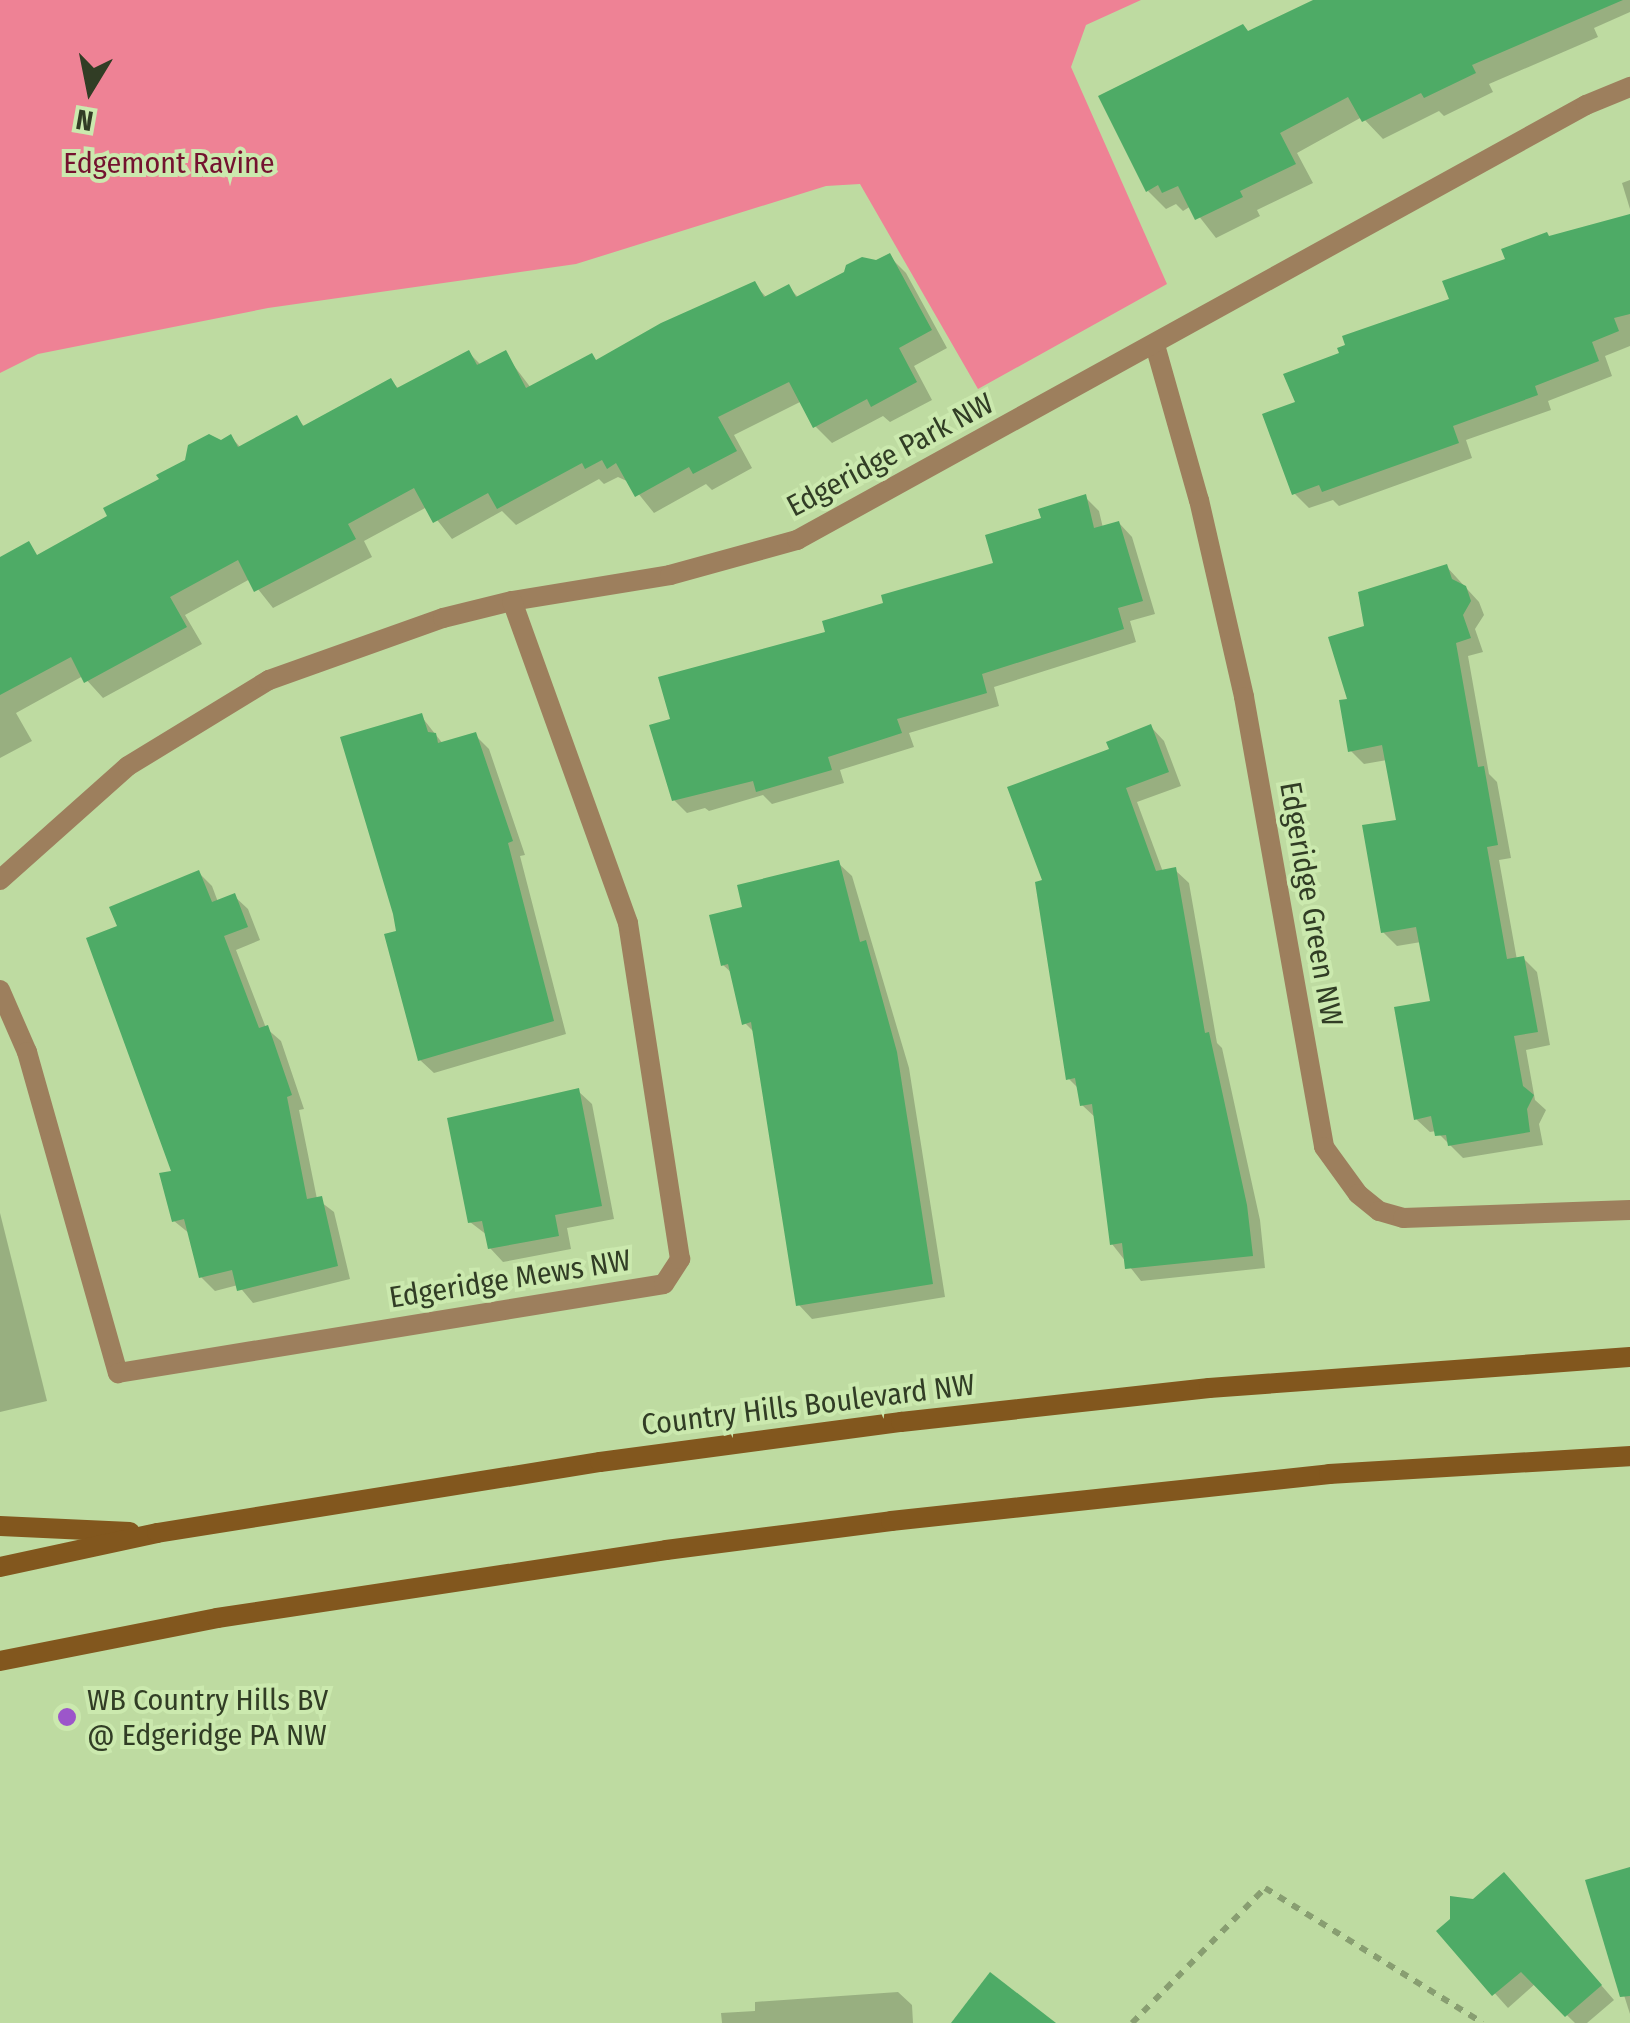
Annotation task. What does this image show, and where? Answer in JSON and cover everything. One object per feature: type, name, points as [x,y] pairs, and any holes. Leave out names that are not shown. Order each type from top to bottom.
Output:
[{"type":"main road","name":"Country Hills Boulevard NW","points":[[0,1567],[156,1533],[600,1462],[901,1422],[1210,1388],[1630,1357]]},
{"type":"main road","points":[[0,1661],[218,1618],[891,1521],[1329,1474],[1630,1456]]},
{"type":"main road","points":[[0,1526],[156,1533]]},
{"type":"street","name":"Edgeridge Park NW","points":[[0,880],[128,766],[269,680],[394,634],[512,601],[670,575],[796,540],[1586,105],[1630,88]]},
{"type":"street","name":"Edgeridge Green NW","points":[[1155,345],[1199,500],[1244,698],[1324,1148],[1358,1194],[1379,1211],[1402,1218],[1630,1210]]},
{"type":"street","name":"Edgeridge Mews NW","points":[[0,990],[27,1052],[118,1373],[664,1284],[680,1259],[628,923],[512,601]]},
{"type":"path","points":[[1132,2023],[1265,1888],[1483,2023]]},
{"type":"green space","name":"Edgemont Ravine","points":[[0,0],[1141,0],[1086,25],[1071,67],[1167,284],[978,389],[860,184],[826,186],[576,264],[268,308],[38,354],[0,373]]},
{"type":"building","points":[[1313,0],[1623,0],[1472,65],[1476,73],[1424,98],[1421,93],[1362,122],[1348,97],[1280,133],[1296,164],[1240,191],[1243,197],[1195,220],[1178,186],[1162,193],[1158,185],[1146,192],[1098,96],[1243,24],[1248,31]]},
{"type":"building","points":[[1630,214],[1630,314],[1614,318],[1619,331],[1592,342],[1599,361],[1535,386],[1538,395],[1453,426],[1459,443],[1322,492],[1319,485],[1292,495],[1262,414],[1295,402],[1283,374],[1339,353],[1337,348],[1345,345],[1342,336],[1449,299],[1442,281],[1505,259],[1501,249],[1547,232],[1549,236]]},
{"type":"building","points":[[890,253],[932,330],[899,348],[917,382],[871,407],[867,399],[813,428],[789,382],[718,417],[737,451],[693,474],[689,467],[635,497],[616,463],[607,469],[602,460],[585,469],[582,463],[497,509],[488,493],[433,523],[414,488],[348,524],[356,539],[254,592],[238,560],[170,597],[187,627],[84,683],[71,657],[0,695],[0,557],[29,541],[37,555],[107,516],[103,508],[159,479],[156,475],[185,460],[188,445],[209,434],[221,440],[231,434],[238,447],[297,415],[303,426],[391,378],[397,388],[469,350],[477,365],[506,350],[526,388],[592,353],[596,360],[661,323],[755,281],[764,297],[789,284],[796,297],[844,272],[846,265],[862,257],[876,260]]},
{"type":"building","points":[[1086,494],[1094,528],[1119,521],[1143,601],[1118,608],[1124,629],[982,674],[987,693],[897,719],[902,733],[828,757],[832,770],[756,792],[753,781],[672,801],[649,725],[670,719],[658,677],[825,632],[822,621],[883,603],[881,595],[993,563],[985,535],[1041,518],[1038,509]]},
{"type":"building","points":[[1447,564],[1452,579],[1466,586],[1471,601],[1463,615],[1471,638],[1456,643],[1478,767],[1484,766],[1498,845],[1487,847],[1507,959],[1524,956],[1538,1032],[1514,1036],[1523,1086],[1534,1095],[1527,1109],[1530,1132],[1448,1146],[1446,1135],[1435,1136],[1431,1116],[1414,1120],[1394,1007],[1430,1001],[1416,927],[1381,933],[1362,825],[1396,820],[1382,745],[1348,752],[1339,700],[1347,699],[1328,637],[1364,626],[1358,592]]},
{"type":"building","points":[[422,713],[428,732],[436,733],[438,743],[476,732],[513,841],[508,843],[554,1021],[418,1061],[384,934],[396,931],[393,914],[340,737]]},
{"type":"building","points":[[1151,724],[1169,772],[1126,788],[1156,871],[1176,867],[1205,1033],[1209,1032],[1247,1205],[1253,1256],[1125,1269],[1122,1243],[1110,1245],[1092,1104],[1080,1106],[1075,1078],[1066,1080],[1035,882],[1042,880],[1007,787],[1109,749],[1106,742]]},
{"type":"building","points":[[839,860],[860,942],[866,940],[897,1052],[933,1284],[796,1306],[751,1022],[742,1025],[728,964],[721,966],[709,915],[742,907],[737,885]]},
{"type":"building","points":[[199,870],[212,902],[235,893],[248,927],[224,936],[259,1028],[268,1025],[292,1095],[287,1097],[307,1199],[322,1196],[338,1266],[237,1291],[232,1270],[199,1278],[184,1219],[172,1222],[159,1173],[171,1171],[86,938],[117,926],[109,907]]},
{"type":"building","points":[[579,1088],[602,1206],[555,1215],[559,1236],[488,1249],[482,1221],[468,1223],[447,1118]]},
{"type":"building","points":[[1630,1867],[1630,1996],[1620,1997],[1585,1880]]},
{"type":"building","points":[[1504,1872],[1602,1985],[1565,2017],[1521,1972],[1492,1996],[1436,1931],[1450,1919],[1450,1896],[1473,1899]]},
{"type":"building","points":[[990,1972],[1056,2023],[951,2023]]},
{"type":"place","name":"WB Country Hills BV @ Edgeridge PA NW","points":[[67,1717]]}]
